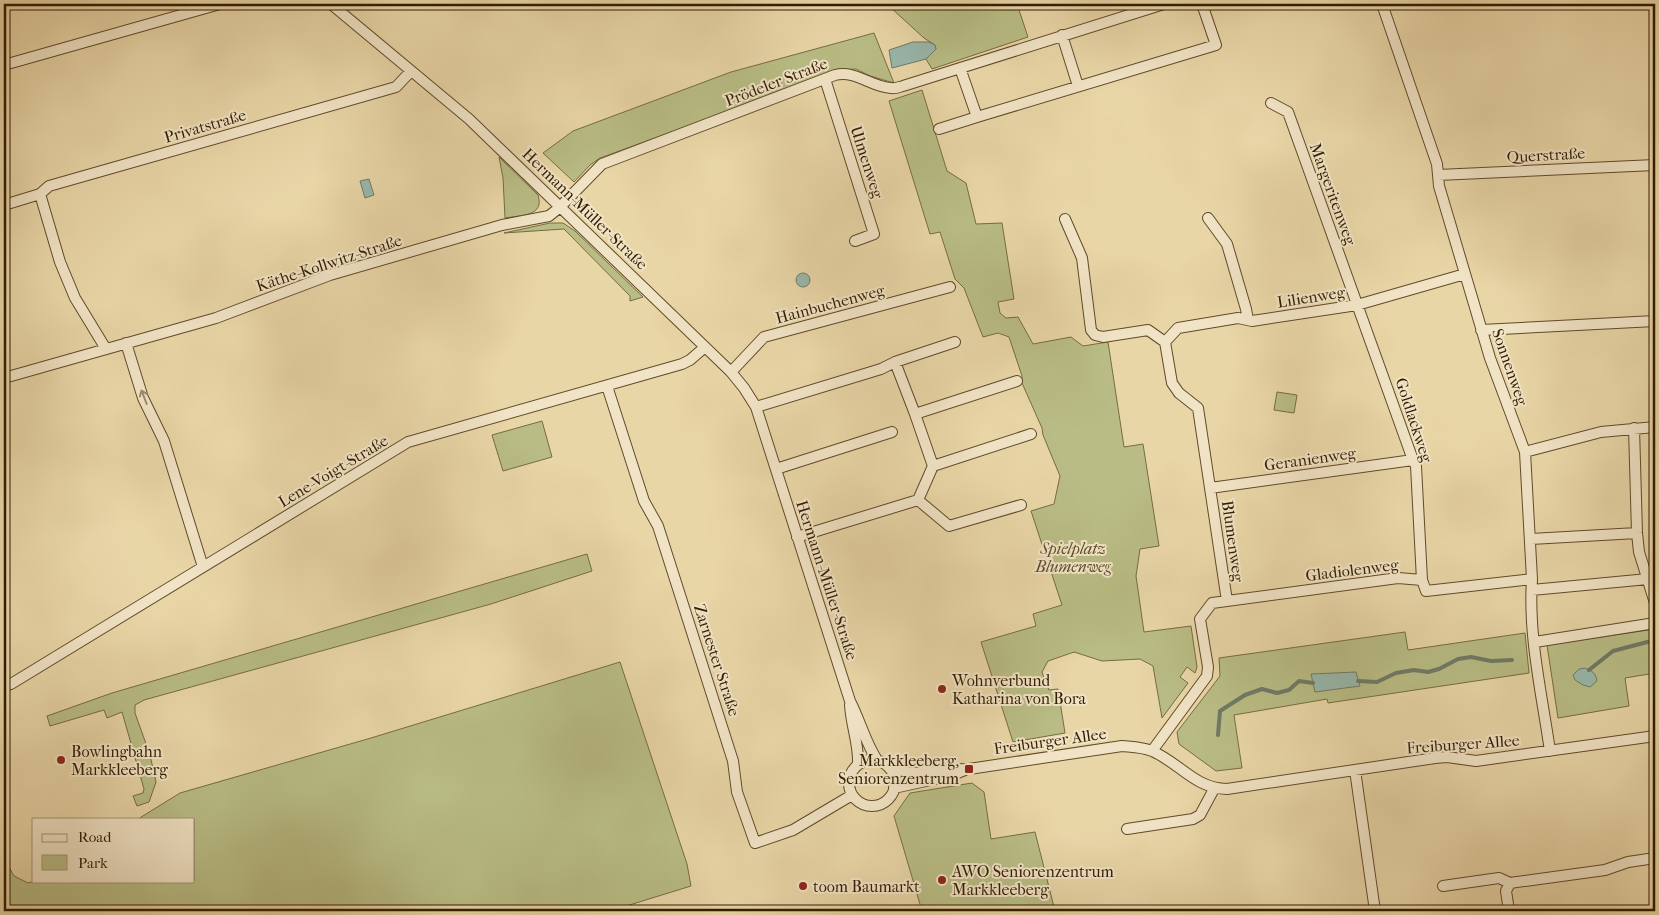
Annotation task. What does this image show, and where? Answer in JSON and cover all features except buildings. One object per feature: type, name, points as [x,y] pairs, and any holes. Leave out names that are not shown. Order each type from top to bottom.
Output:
[{"type":"street","points":[[4,65],[220,4]]},
{"type":"street","name":"Hermann-Müller-Straße","points":[[330,4],[469,119],[731,372],[744,388],[756,407],[850,701],[871,751],[878,760]]},
{"type":"street","name":"Prödeler Straße","points":[[560,207],[602,164],[842,73],[892,89],[1164,4]]},
{"type":"street","points":[[939,129],[1216,45],[1202,4]]},
{"type":"street","name":"Sonnenweg","points":[[1382,4],[1434,157],[1438,175],[1438,186],[1481,330],[1525,452],[1531,540],[1531,600],[1550,751]]},
{"type":"street","points":[[1062,35],[1078,86]]},
{"type":"street","points":[[960,68],[977,117]]},
{"type":"street","name":"Privatstraße","points":[[4,205],[40,194],[52,185],[396,87],[411,71]]},
{"type":"street","name":"Ulmenweg","points":[[825,79],[874,234],[855,241]]},
{"type":"street","name":"Margeritenweg","points":[[1271,103],[1288,112],[1357,305]]},
{"type":"street","name":"Querstraße","points":[[1438,175],[1655,166]]},
{"type":"street","points":[[40,194],[60,262],[75,298],[106,349]]},
{"type":"street","name":"Käthe-Kollwitz-Straße","points":[[4,378],[216,318],[330,275],[502,225],[549,216],[560,207]]},
{"type":"street","points":[[1208,218],[1227,244],[1248,320]]},
{"type":"street","points":[[1065,219],[1082,258],[1092,330],[1095,335],[1102,337],[1148,330],[1165,342]]},
{"type":"street","name":"Lilienweg","points":[[1165,342],[1178,328],[1238,318],[1252,321],[1357,305],[1465,274]]},
{"type":"street","name":"Hainbuchenweg","points":[[731,372],[764,337],[950,287]]},
{"type":"street","name":"Goldlackweg","points":[[1357,305],[1416,466],[1422,580]]},
{"type":"street","points":[[1481,330],[1655,321]]},
{"type":"street","points":[[756,407],[881,369],[895,362],[956,342]]},
{"type":"street","name":"Blumenweg","points":[[1152,751],[1207,676],[1208,667],[1200,619],[1212,603],[1227,601],[1198,408],[1179,393],[1172,384],[1165,342]]},
{"type":"street","points":[[126,343],[143,398],[164,441],[203,567]]},
{"type":"street","name":"Lene-Voigt-Straße","points":[[4,686],[11,684],[408,442],[682,364],[690,360],[705,347]]},
{"type":"street","points":[[797,537],[918,500],[933,466],[895,362]]},
{"type":"street","points":[[915,414],[1017,381]]},
{"type":"street","name":"Zarnester Straße","points":[[607,386],[644,501],[658,526],[733,761],[737,792],[755,844],[793,830],[852,795]]},
{"type":"street","points":[[1525,452],[1602,432],[1655,427]]},
{"type":"street","points":[[1634,428],[1637,533],[1640,552],[1655,603]]},
{"type":"street","points":[[776,469],[892,432]]},
{"type":"street","points":[[933,466],[1031,434]]},
{"type":"street","name":"Geranienweg","points":[[1210,488],[1414,460]]},
{"type":"street","points":[[918,500],[949,526],[1021,505]]},
{"type":"street","points":[[1531,540],[1637,533]]},
{"type":"street","name":"Gladiolenweg","points":[[1227,601],[1398,578],[1422,580],[1426,591],[1532,579]]},
{"type":"street","points":[[1532,590],[1648,579]]},
{"type":"street","points":[[1535,642],[1655,623]]},
{"type":"street","name":"Hermann-Müller-Straße","points":[[850,701],[850,717],[859,754],[858,764]]},
{"type":"street","name":"Freiburger Allee","points":[[891,770],[901,773],[913,773],[952,768],[969,769],[1122,746],[1152,751],[1200,783],[1214,789],[1227,789],[1447,757],[1476,761],[1655,736]]},
{"type":"street","points":[[867,760],[878,760],[891,770],[895,779],[894,788],[888,799],[876,805],[867,805],[861,803],[852,795],[849,787],[849,778],[852,770],[858,764],[867,760]]},
{"type":"street","name":"Freiburger Allee","points":[[894,788],[953,775],[969,769]]},
{"type":"street","points":[[1356,770],[1376,911]]},
{"type":"street","points":[[1126,829],[1192,819],[1200,815],[1214,789]]},
{"type":"street","points":[[1443,886],[1499,878],[1510,883],[1605,870],[1628,862],[1655,858]]},
{"type":"street","points":[[1509,911],[1506,891],[1510,883]]},
{"type":"green space","points":[[889,4],[1017,4],[1028,37],[932,69],[926,59],[936,49],[935,45],[924,38]]},
{"type":"green space","points":[[874,33],[894,83],[870,76],[856,69],[841,70],[600,158],[590,165],[574,182],[543,153],[573,131],[731,72]]},
{"type":"green space","name":"Spielplatz Blumenweg","points":[[922,90],[947,171],[966,183],[976,224],[1002,223],[1014,299],[998,302],[1000,313],[1006,318],[1018,317],[1033,344],[1071,337],[1083,346],[1108,342],[1124,447],[1143,444],[1159,546],[1140,549],[1136,576],[1144,632],[1191,626],[1197,667],[1195,673],[1187,667],[1180,677],[1188,683],[1162,718],[1153,666],[1140,659],[1102,661],[1074,652],[1048,661],[1042,672],[1049,690],[1058,689],[1065,733],[1013,742],[981,642],[1036,626],[1033,614],[1062,605],[1031,511],[1054,504],[1060,476],[1022,383],[1022,376],[1009,337],[998,333],[983,337],[964,288],[955,279],[940,232],[930,234],[889,101]]},
{"type":"green space","points":[[499,157],[538,195],[539,202],[535,211],[530,214],[505,218],[503,178]]},
{"type":"green space","points":[[550,223],[563,223],[575,231],[643,297],[630,301],[630,296],[564,229],[504,233]]},
{"type":"green space","points":[[1277,392],[1297,395],[1294,413],[1274,410]]},
{"type":"green space","points":[[542,421],[552,457],[503,471],[492,435]]},
{"type":"green space","points":[[587,554],[592,571],[491,604],[144,700],[135,705],[135,713],[150,755],[156,782],[149,802],[137,806],[133,796],[143,793],[144,789],[122,712],[107,718],[104,710],[50,726],[47,716],[112,693]]},
{"type":"green space","points":[[1655,629],[1655,673],[1625,678],[1629,706],[1558,718],[1547,645]]},
{"type":"green space","points":[[1405,632],[1408,650],[1525,633],[1529,673],[1328,703],[1327,699],[1234,715],[1242,768],[1216,771],[1179,744],[1177,732],[1220,676],[1219,658]]},
{"type":"green space","points":[[620,662],[687,864],[691,886],[610,911],[4,911],[4,858],[14,876],[28,883],[195,882],[195,818],[140,818],[180,793],[371,738]]},
{"type":"green space","points":[[972,783],[984,792],[991,839],[1035,832],[1055,911],[922,911],[894,816],[910,793]]},
{"type":"shaded area","points":[[913,42],[929,42],[935,45],[936,49],[926,59],[892,68],[889,50]]},
{"type":"shaded area","points":[[369,179],[374,195],[365,198],[360,181]]},
{"type":"shaded area","points":[[800,273],[806,273],[810,280],[806,287],[800,287],[796,283],[796,277]]},
{"type":"shaded area","points":[[1585,668],[1596,676],[1597,681],[1590,687],[1575,680],[1573,675],[1579,669]]},
{"type":"shaded area","points":[[1356,672],[1360,686],[1315,692],[1311,674]]},
{"type":"waterway","points":[[1589,670],[1613,651],[1655,640]]},
{"type":"waterway","points":[[1358,681],[1377,682],[1396,673],[1414,670],[1428,672],[1439,669],[1458,659],[1471,657],[1491,661],[1512,660]]},
{"type":"waterway","points":[[1218,735],[1220,711],[1245,695],[1262,689],[1277,693],[1289,690],[1299,681],[1313,683]]},
{"type":"place","name":"Wohnverbund Katharina von Bora","points":[[942,689]]},
{"type":"place","name":"Bowlingbahn Markkleeberg","points":[[61,760]]},
{"type":"place","name":"Markkleeberg, Seniorenzentrum","points":[[969,769]]},
{"type":"place","name":"AWO Seniorenzentrum Markkleeberg","points":[[942,880]]},
{"type":"place","name":"toom Baumarkt","points":[[803,886]]}]
